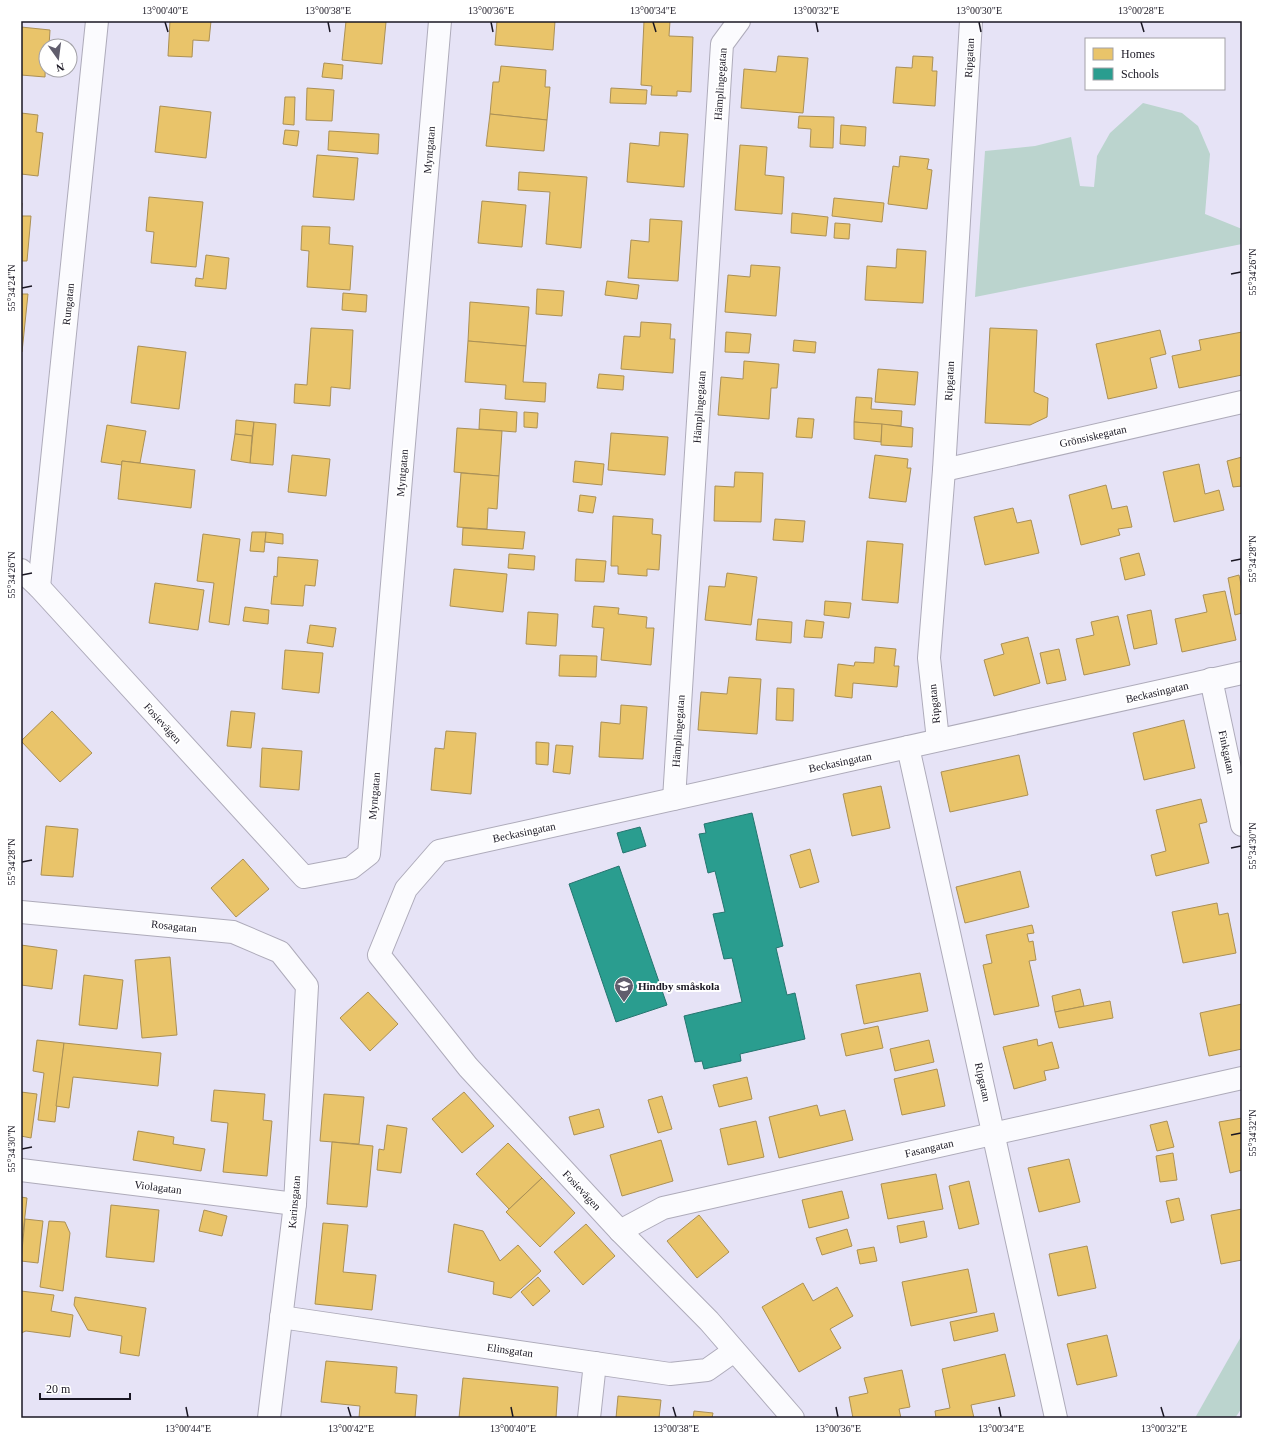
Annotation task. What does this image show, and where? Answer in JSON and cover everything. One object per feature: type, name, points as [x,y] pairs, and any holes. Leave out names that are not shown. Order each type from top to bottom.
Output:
[{"type":"street","name":"Rungatan","points":[[39,587],[98,21]]},
{"type":"street","name":"Myntgatan","points":[[304,877],[351,868],[369,854],[440,21]]},
{"type":"street","name":"Hämplingegatan","points":[[674,799],[722,44],[739,21]]},
{"type":"street","name":"Ripgatan","points":[[938,740],[929,658],[944,470],[971,21]]},
{"type":"street","name":"Grönsiskegatan","points":[[944,470],[1242,402]]},
{"type":"street","name":"Fosievägen","points":[[21,570],[39,587],[304,877]]},
{"type":"street","name":"Beckasingatan","points":[[379,955],[406,889],[439,851],[1242,673]]},
{"type":"street","name":"Finkgatan","points":[[1211,679],[1242,825]]},
{"type":"street","name":"Ripgatan","points":[[908,747],[1056,1418]]},
{"type":"street","name":"Rosagatan","points":[[21,912],[233,932],[280,952],[307,986]]},
{"type":"street","name":"Fosievägen","points":[[379,955],[468,1067],[620,1231],[709,1321],[793,1418]]},
{"type":"street","name":"Karinsgatan","points":[[269,1418],[295,1204],[307,986]]},
{"type":"street","name":"Fasangatan","points":[[620,1231],[662,1208],[1242,1078]]},
{"type":"street","name":"Violagatan","points":[[21,1170],[295,1204]]},
{"type":"street","name":"Elinsgatan","points":[[281,1317],[670,1374],[707,1370],[734,1351]]},
{"type":"street","points":[[589,1418],[595,1363]]},
{"type":"green space","points":[[1143,103],[1182,113],[1198,126],[1210,154],[1205,214],[1242,229],[1242,244],[975,297],[985,151],[1035,146],[1071,137],[1080,186],[1094,187],[1097,156],[1110,133]]},
{"type":"green space","points":[[1242,1335],[1242,1408],[1235,1418],[1195,1418]]},
{"type":"building: Homes","points":[[170,21],[211,21],[209,41],[193,40],[192,57],[168,56]]},
{"type":"building: Homes","points":[[346,21],[386,22],[382,64],[342,60]]},
{"type":"building: Homes","points":[[497,21],[555,21],[553,50],[495,45]]},
{"type":"building: Homes","points":[[644,21],[670,21],[669,36],[693,37],[691,92],[677,91],[677,96],[651,95],[652,86],[641,85]]},
{"type":"building: Homes","points":[[21,27],[50,30],[50,38],[38,38],[38,76],[21,75]]},
{"type":"building: Homes","points":[[778,56],[808,58],[803,113],[741,108],[744,69],[776,72]]},
{"type":"building: Homes","points":[[913,56],[933,57],[932,71],[937,71],[935,106],[893,103],[896,67],[912,68]]},
{"type":"building: Homes","points":[[324,63],[343,65],[342,79],[322,77]]},
{"type":"building: Homes","points":[[501,66],[546,70],[545,87],[550,87],[547,120],[490,114],[493,82],[499,82]]},
{"type":"building: Homes","points":[[307,88],[334,90],[332,121],[306,120]]},
{"type":"building: Homes","points":[[611,88],[647,90],[646,104],[610,103]]},
{"type":"building: Homes","points":[[285,97],[295,97],[294,125],[283,124]]},
{"type":"building: Homes","points":[[160,106],[211,112],[206,158],[155,152]]},
{"type":"building: Homes","points":[[21,113],[38,115],[36,132],[43,133],[38,176],[21,174]]},
{"type":"building: Homes","points":[[490,114],[547,120],[544,151],[486,146]]},
{"type":"building: Homes","points":[[799,116],[834,117],[833,148],[810,147],[811,129],[798,128]]},
{"type":"building: Homes","points":[[841,125],[866,127],[865,146],[840,144]]},
{"type":"building: Homes","points":[[285,130],[299,131],[297,146],[283,144]]},
{"type":"building: Homes","points":[[329,131],[379,134],[378,154],[328,150]]},
{"type":"building: Homes","points":[[660,132],[688,134],[684,187],[627,182],[630,143],[659,146]]},
{"type":"building: Homes","points":[[740,145],[767,147],[765,175],[784,177],[782,214],[735,210]]},
{"type":"building: Homes","points":[[317,155],[358,158],[354,200],[313,197]]},
{"type":"building: Homes","points":[[900,156],[929,159],[927,169],[932,170],[927,209],[888,204],[893,166],[899,167]]},
{"type":"building: Homes","points":[[519,172],[587,177],[581,248],[546,244],[550,192],[518,190]]},
{"type":"building: Homes","points":[[149,197],[203,202],[196,267],[151,263],[154,232],[146,231]]},
{"type":"building: Homes","points":[[834,198],[884,203],[882,222],[832,216]]},
{"type":"building: Homes","points":[[482,201],[526,205],[522,247],[478,243]]},
{"type":"building: Homes","points":[[792,213],[828,217],[826,236],[791,233]]},
{"type":"building: Homes","points":[[21,216],[31,216],[27,261],[21,261]]},
{"type":"building: Homes","points":[[650,219],[682,221],[678,281],[628,278],[631,240],[649,242]]},
{"type":"building: Homes","points":[[835,223],[850,224],[849,239],[834,238]]},
{"type":"building: Homes","points":[[302,226],[330,227],[329,244],[353,246],[350,290],[307,287],[309,251],[301,250]]},
{"type":"building: Homes","points":[[897,249],[926,251],[923,303],[865,300],[867,266],[896,268]]},
{"type":"building: Homes","points":[[206,255],[229,258],[226,289],[195,286],[196,278],[203,279]]},
{"type":"building: Homes","points":[[751,265],[780,267],[776,316],[725,312],[728,275],[750,277]]},
{"type":"building: Homes","points":[[607,281],[639,285],[637,299],[605,295]]},
{"type":"building: Homes","points":[[537,289],[564,291],[562,316],[536,314]]},
{"type":"building: Homes","points":[[343,293],[367,295],[366,312],[342,310]]},
{"type":"building: Homes","points":[[21,294],[28,294],[22,352],[21,352]]},
{"type":"building: Homes","points":[[470,302],[529,307],[526,346],[468,341]]},
{"type":"building: Homes","points":[[641,322],[671,324],[670,339],[675,339],[673,373],[621,369],[624,336],[640,337]]},
{"type":"building: Homes","points":[[311,328],[353,330],[350,389],[331,387],[330,406],[294,403],[295,384],[307,385]]},
{"type":"building: Homes","points":[[990,328],[1037,330],[1034,392],[1048,398],[1047,417],[1030,425],[985,423]]},
{"type":"building: Homes","points":[[1160,330],[1166,354],[1150,358],[1157,388],[1108,399],[1096,344]]},
{"type":"building: Homes","points":[[726,332],[751,334],[749,353],[725,352]]},
{"type":"building: Homes","points":[[1242,332],[1242,375],[1179,388],[1172,356],[1201,350],[1199,340]]},
{"type":"building: Homes","points":[[794,340],[816,342],[815,353],[793,351]]},
{"type":"building: Homes","points":[[468,341],[526,346],[523,382],[546,383],[545,402],[505,399],[506,385],[465,382]]},
{"type":"building: Homes","points":[[138,346],[186,352],[179,409],[131,403]]},
{"type":"building: Homes","points":[[744,361],[779,364],[777,388],[771,388],[769,419],[718,415],[721,377],[743,379]]},
{"type":"building: Homes","points":[[878,369],[918,372],[915,405],[875,402]]},
{"type":"building: Homes","points":[[599,374],[624,376],[623,390],[597,388]]},
{"type":"building: Homes","points":[[856,397],[872,398],[871,409],[902,411],[901,426],[854,422]]},
{"type":"building: Homes","points":[[480,409],[517,412],[516,432],[479,429]]},
{"type":"building: Homes","points":[[524,412],[538,413],[537,428],[524,427]]},
{"type":"building: Homes","points":[[798,418],[814,419],[812,438],[796,437]]},
{"type":"building: Homes","points":[[236,420],[254,422],[252,436],[235,434]]},
{"type":"building: Homes","points":[[254,422],[276,424],[273,465],[250,463]]},
{"type":"building: Homes","points":[[854,422],[882,424],[881,442],[854,439]]},
{"type":"building: Homes","points":[[882,424],[913,428],[912,447],[881,445]]},
{"type":"building: Homes","points":[[107,425],[146,431],[140,463],[122,461],[122,465],[101,462]]},
{"type":"building: Homes","points":[[457,428],[502,431],[499,476],[454,472]]},
{"type":"building: Homes","points":[[611,433],[668,437],[665,475],[608,470]]},
{"type":"building: Homes","points":[[235,434],[252,436],[250,463],[231,460]]},
{"type":"building: Homes","points":[[292,455],[330,459],[326,496],[288,492]]},
{"type":"building: Homes","points":[[875,455],[908,459],[907,468],[911,468],[906,502],[869,498]]},
{"type":"building: Homes","points":[[1242,457],[1242,486],[1233,487],[1227,461]]},
{"type":"building: Homes","points":[[122,461],[195,470],[191,508],[118,499]]},
{"type":"building: Homes","points":[[575,461],[604,464],[602,485],[573,482]]},
{"type":"building: Homes","points":[[1199,464],[1205,494],[1219,490],[1224,510],[1174,522],[1163,472]]},
{"type":"building: Homes","points":[[735,472],[763,473],[761,522],[714,521],[715,486],[734,487]]},
{"type":"building: Homes","points":[[461,473],[499,476],[497,509],[488,508],[487,529],[457,527]]},
{"type":"building: Homes","points":[[1106,485],[1112,509],[1127,506],[1132,527],[1118,529],[1120,535],[1081,545],[1069,495]]},
{"type":"building: Homes","points":[[580,495],[596,497],[593,513],[578,511]]},
{"type":"building: Homes","points":[[1013,508],[1017,523],[1031,520],[1039,553],[985,565],[974,517]]},
{"type":"building: Homes","points":[[613,516],[653,519],[652,534],[661,535],[659,570],[647,569],[647,576],[618,574],[618,566],[611,566]]},
{"type":"building: Homes","points":[[775,519],[805,521],[803,542],[773,540]]},
{"type":"building: Homes","points":[[463,528],[525,532],[523,549],[462,545]]},
{"type":"building: Homes","points":[[252,532],[266,532],[264,552],[250,551]]},
{"type":"building: Homes","points":[[266,532],[283,534],[283,544],[265,542]]},
{"type":"building: Homes","points":[[203,534],[240,539],[229,625],[209,622],[214,583],[197,581]]},
{"type":"building: Homes","points":[[867,541],[903,544],[898,603],[862,600]]},
{"type":"building: Homes","points":[[1139,553],[1145,575],[1125,580],[1120,558]]},
{"type":"building: Homes","points":[[509,554],[535,556],[534,570],[508,568]]},
{"type":"building: Homes","points":[[278,557],[318,560],[315,586],[305,585],[303,606],[271,604],[274,576],[277,577]]},
{"type":"building: Homes","points":[[576,559],[606,561],[604,582],[575,581]]},
{"type":"building: Homes","points":[[454,569],[507,574],[503,612],[450,606]]},
{"type":"building: Homes","points":[[727,573],[757,577],[751,625],[705,620],[709,586],[725,587]]},
{"type":"building: Homes","points":[[1239,575],[1242,589],[1242,613],[1235,615],[1228,578]]},
{"type":"building: Homes","points":[[155,583],[204,590],[198,630],[149,623]]},
{"type":"building: Homes","points":[[1225,591],[1236,640],[1182,652],[1175,619],[1207,612],[1203,595]]},
{"type":"building: Homes","points":[[825,601],[851,603],[849,618],[824,615]]},
{"type":"building: Homes","points":[[594,606],[619,608],[618,614],[647,617],[646,628],[654,628],[651,665],[601,660],[604,628],[592,627]]},
{"type":"building: Homes","points":[[245,607],[269,610],[268,624],[243,621]]},
{"type":"building: Homes","points":[[1151,610],[1157,644],[1134,649],[1127,615]]},
{"type":"building: Homes","points":[[528,612],[558,614],[556,646],[526,644]]},
{"type":"building: Homes","points":[[1118,616],[1130,665],[1084,675],[1076,639],[1094,635],[1091,622]]},
{"type":"building: Homes","points":[[758,619],[792,622],[791,643],[756,640]]},
{"type":"building: Homes","points":[[806,620],[824,622],[822,638],[804,637]]},
{"type":"building: Homes","points":[[310,625],[336,628],[333,647],[307,643]]},
{"type":"building: Homes","points":[[1028,637],[1040,683],[994,696],[984,660],[1004,654],[1001,644]]},
{"type":"building: Homes","points":[[875,647],[896,649],[894,666],[899,666],[897,687],[853,683],[852,698],[835,696],[838,664],[854,666],[855,662],[874,663]]},
{"type":"building: Homes","points":[[1059,649],[1066,680],[1047,684],[1040,653]]},
{"type":"building: Homes","points":[[285,650],[323,653],[319,693],[282,689]]},
{"type":"building: Homes","points":[[560,655],[597,656],[596,677],[559,676]]},
{"type":"building: Homes","points":[[729,677],[761,679],[757,734],[698,730],[701,692],[727,694]]},
{"type":"building: Homes","points":[[777,688],[794,689],[793,721],[776,720]]},
{"type":"building: Homes","points":[[621,705],[647,707],[643,759],[599,757],[601,722],[620,724]]},
{"type":"building: Homes","points":[[52,711],[92,753],[60,782],[21,741]]},
{"type":"building: Homes","points":[[231,711],[255,713],[251,748],[227,746]]},
{"type":"building: Homes","points":[[1184,720],[1195,768],[1144,780],[1133,733]]},
{"type":"building: Homes","points":[[446,731],[476,733],[471,794],[431,790],[435,748],[444,749]]},
{"type":"building: Homes","points":[[536,742],[549,743],[548,765],[536,764]]},
{"type":"building: Homes","points":[[556,745],[573,746],[570,774],[553,772]]},
{"type":"building: Homes","points":[[262,748],[302,751],[299,790],[260,787]]},
{"type":"building: Homes","points":[[1019,755],[1028,795],[950,812],[941,772]]},
{"type":"building: Homes","points":[[881,786],[890,828],[852,836],[843,794]]},
{"type":"building: Homes","points":[[1201,799],[1207,822],[1199,824],[1209,863],[1156,876],[1151,855],[1166,851],[1156,810]]},
{"type":"building: Homes","points":[[46,826],[78,829],[73,877],[41,875]]},
{"type":"building: Homes","points":[[810,849],[819,882],[800,888],[790,855]]},
{"type":"building: Homes","points":[[243,859],[269,889],[236,917],[211,888]]},
{"type":"building: Homes","points":[[1020,871],[1029,907],[965,923],[956,887]]},
{"type":"building: Homes","points":[[1217,903],[1219,915],[1228,913],[1236,953],[1183,963],[1172,912]]},
{"type":"building: Homes","points":[[1032,925],[1034,933],[1027,934],[1029,942],[1033,941],[1036,960],[1029,961],[1039,1006],[994,1015],[983,965],[992,963],[986,935]]},
{"type":"building: Homes","points":[[21,945],[57,950],[52,989],[21,985]]},
{"type":"building: Homes","points":[[170,957],[177,1035],[142,1038],[135,960]]},
{"type":"building: Homes","points":[[920,973],[928,1011],[864,1024],[856,985]]},
{"type":"building: Homes","points":[[84,975],[123,980],[117,1029],[79,1025]]},
{"type":"building: Homes","points":[[1080,989],[1084,1006],[1055,1012],[1052,996]]},
{"type":"building: Homes","points":[[368,992],[398,1024],[370,1051],[340,1018]]},
{"type":"building: Homes","points":[[1110,1001],[1113,1018],[1059,1028],[1055,1012]]},
{"type":"building: Homes","points":[[1242,1004],[1242,1049],[1209,1056],[1200,1013]]},
{"type":"building: Homes","points":[[878,1026],[883,1048],[846,1056],[841,1034]]},
{"type":"building: Homes","points":[[1037,1039],[1038,1046],[1052,1042],[1059,1068],[1044,1071],[1046,1080],[1014,1089],[1003,1047]]},
{"type":"building: Homes","points":[[37,1040],[64,1043],[55,1122],[38,1120],[44,1073],[33,1071]]},
{"type":"building: Homes","points":[[929,1040],[934,1062],[895,1071],[890,1049]]},
{"type":"building: Homes","points":[[64,1043],[161,1053],[158,1086],[73,1077],[69,1108],[56,1106]]},
{"type":"building: Homes","points":[[937,1069],[945,1106],[902,1115],[894,1079]]},
{"type":"building: Homes","points":[[747,1077],[752,1099],[719,1107],[713,1085]]},
{"type":"building: Homes","points":[[214,1090],[265,1094],[263,1120],[272,1121],[267,1176],[223,1172],[228,1123],[211,1121]]},
{"type":"building: Homes","points":[[21,1092],[37,1094],[31,1138],[21,1136]]},
{"type":"building: Homes","points":[[464,1092],[494,1126],[462,1153],[432,1119]]},
{"type":"building: Homes","points":[[324,1094],[364,1097],[359,1144],[320,1141]]},
{"type":"building: Homes","points":[[662,1096],[672,1129],[658,1133],[648,1100]]},
{"type":"building: Homes","points":[[817,1105],[820,1116],[845,1110],[853,1140],[779,1158],[769,1117]]},
{"type":"building: Homes","points":[[599,1109],[604,1127],[574,1135],[569,1117]]},
{"type":"building: Homes","points":[[1242,1118],[1242,1170],[1230,1173],[1219,1122]]},
{"type":"building: Homes","points":[[756,1121],[764,1157],[728,1165],[720,1129]]},
{"type":"building: Homes","points":[[1167,1121],[1174,1147],[1157,1151],[1150,1125]]},
{"type":"building: Homes","points":[[387,1125],[407,1128],[401,1173],[377,1170],[379,1149],[384,1150]]},
{"type":"building: Homes","points":[[138,1131],[174,1137],[173,1144],[205,1149],[201,1171],[133,1160]]},
{"type":"building: Homes","points":[[661,1140],[673,1181],[622,1196],[610,1155]]},
{"type":"building: Homes","points":[[332,1142],[373,1146],[367,1207],[327,1204]]},
{"type":"building: Homes","points":[[508,1143],[542,1178],[509,1209],[476,1174]]},
{"type":"building: Homes","points":[[1173,1153],[1177,1180],[1160,1182],[1156,1156]]},
{"type":"building: Homes","points":[[1069,1159],[1080,1202],[1039,1212],[1028,1168]]},
{"type":"building: Homes","points":[[936,1174],[943,1209],[888,1219],[881,1184]]},
{"type":"building: Homes","points":[[542,1178],[575,1213],[540,1247],[506,1212]]},
{"type":"building: Homes","points":[[969,1181],[979,1224],[959,1229],[949,1186]]},
{"type":"building: Homes","points":[[842,1191],[849,1218],[809,1228],[802,1200]]},
{"type":"building: Homes","points":[[21,1197],[27,1198],[22,1242],[21,1242]]},
{"type":"building: Homes","points":[[1179,1198],[1184,1220],[1171,1223],[1166,1201]]},
{"type":"building: Homes","points":[[111,1205],[159,1210],[154,1262],[106,1257]]},
{"type":"building: Homes","points":[[1242,1209],[1242,1260],[1221,1264],[1211,1215]]},
{"type":"building: Homes","points":[[204,1210],[227,1216],[222,1236],[199,1231]]},
{"type":"building: Homes","points":[[699,1215],[729,1252],[697,1278],[667,1241]]},
{"type":"building: Homes","points":[[25,1219],[43,1221],[38,1263],[21,1261]]},
{"type":"building: Homes","points":[[49,1221],[65,1222],[70,1233],[63,1291],[40,1287]]},
{"type":"building: Homes","points":[[924,1221],[927,1237],[900,1243],[897,1226]]},
{"type":"building: Homes","points":[[323,1223],[348,1225],[343,1272],[376,1275],[372,1310],[315,1304]]},
{"type":"building: Homes","points":[[454,1224],[483,1231],[500,1261],[518,1245],[541,1271],[511,1298],[493,1294],[494,1282],[448,1272]]},
{"type":"building: Homes","points":[[586,1224],[615,1256],[583,1285],[554,1252]]},
{"type":"building: Homes","points":[[847,1229],[852,1246],[822,1255],[816,1238]]},
{"type":"building: Homes","points":[[1087,1246],[1096,1288],[1058,1296],[1049,1254]]},
{"type":"building: Homes","points":[[874,1247],[877,1261],[860,1264],[857,1250]]},
{"type":"building: Homes","points":[[968,1269],[977,1312],[911,1326],[902,1282]]},
{"type":"building: Homes","points":[[538,1277],[550,1291],[533,1306],[521,1292]]},
{"type":"building: Homes","points":[[803,1283],[813,1301],[837,1287],[853,1316],[830,1329],[841,1348],[799,1372],[762,1307]]},
{"type":"building: Homes","points":[[21,1291],[54,1295],[51,1311],[73,1315],[70,1337],[26,1331],[21,1333]]},
{"type":"building: Homes","points":[[75,1297],[146,1308],[139,1356],[120,1353],[122,1336],[88,1330],[74,1305]]},
{"type":"building: Homes","points":[[994,1313],[998,1331],[954,1341],[950,1322]]},
{"type":"building: Homes","points":[[1107,1335],[1117,1376],[1077,1385],[1067,1344]]},
{"type":"building: Homes","points":[[1005,1354],[1015,1396],[971,1405],[974,1418],[936,1418],[935,1411],[950,1408],[942,1369]]},
{"type":"building: Homes","points":[[326,1361],[397,1367],[395,1393],[417,1395],[415,1418],[359,1418],[360,1406],[321,1402]]},
{"type":"building: Homes","points":[[902,1370],[910,1407],[899,1409],[901,1418],[853,1418],[849,1397],[868,1393],[864,1378]]},
{"type":"building: Homes","points":[[463,1378],[558,1387],[556,1418],[459,1418]]},
{"type":"building: Homes","points":[[618,1396],[661,1400],[659,1418],[616,1418]]},
{"type":"building: Homes","points":[[694,1411],[713,1413],[712,1418],[693,1418]]},
{"type":"building: Schools","points":[[752,813],[783,946],[776,948],[787,995],[795,993],[805,1039],[740,1054],[741,1061],[704,1069],[702,1061],[695,1062],[684,1016],[742,1002],[732,958],[724,959],[713,914],[725,912],[715,871],[708,873],[699,834],[706,833],[704,824]]},
{"type":"building: Schools","points":[[640,827],[646,846],[623,853],[617,833]]},
{"type":"building: Schools","points":[[619,866],[667,1005],[616,1022],[569,884]]},
{"type":"place","name":"Hindby småskola","points":[[624,1003]]}]
